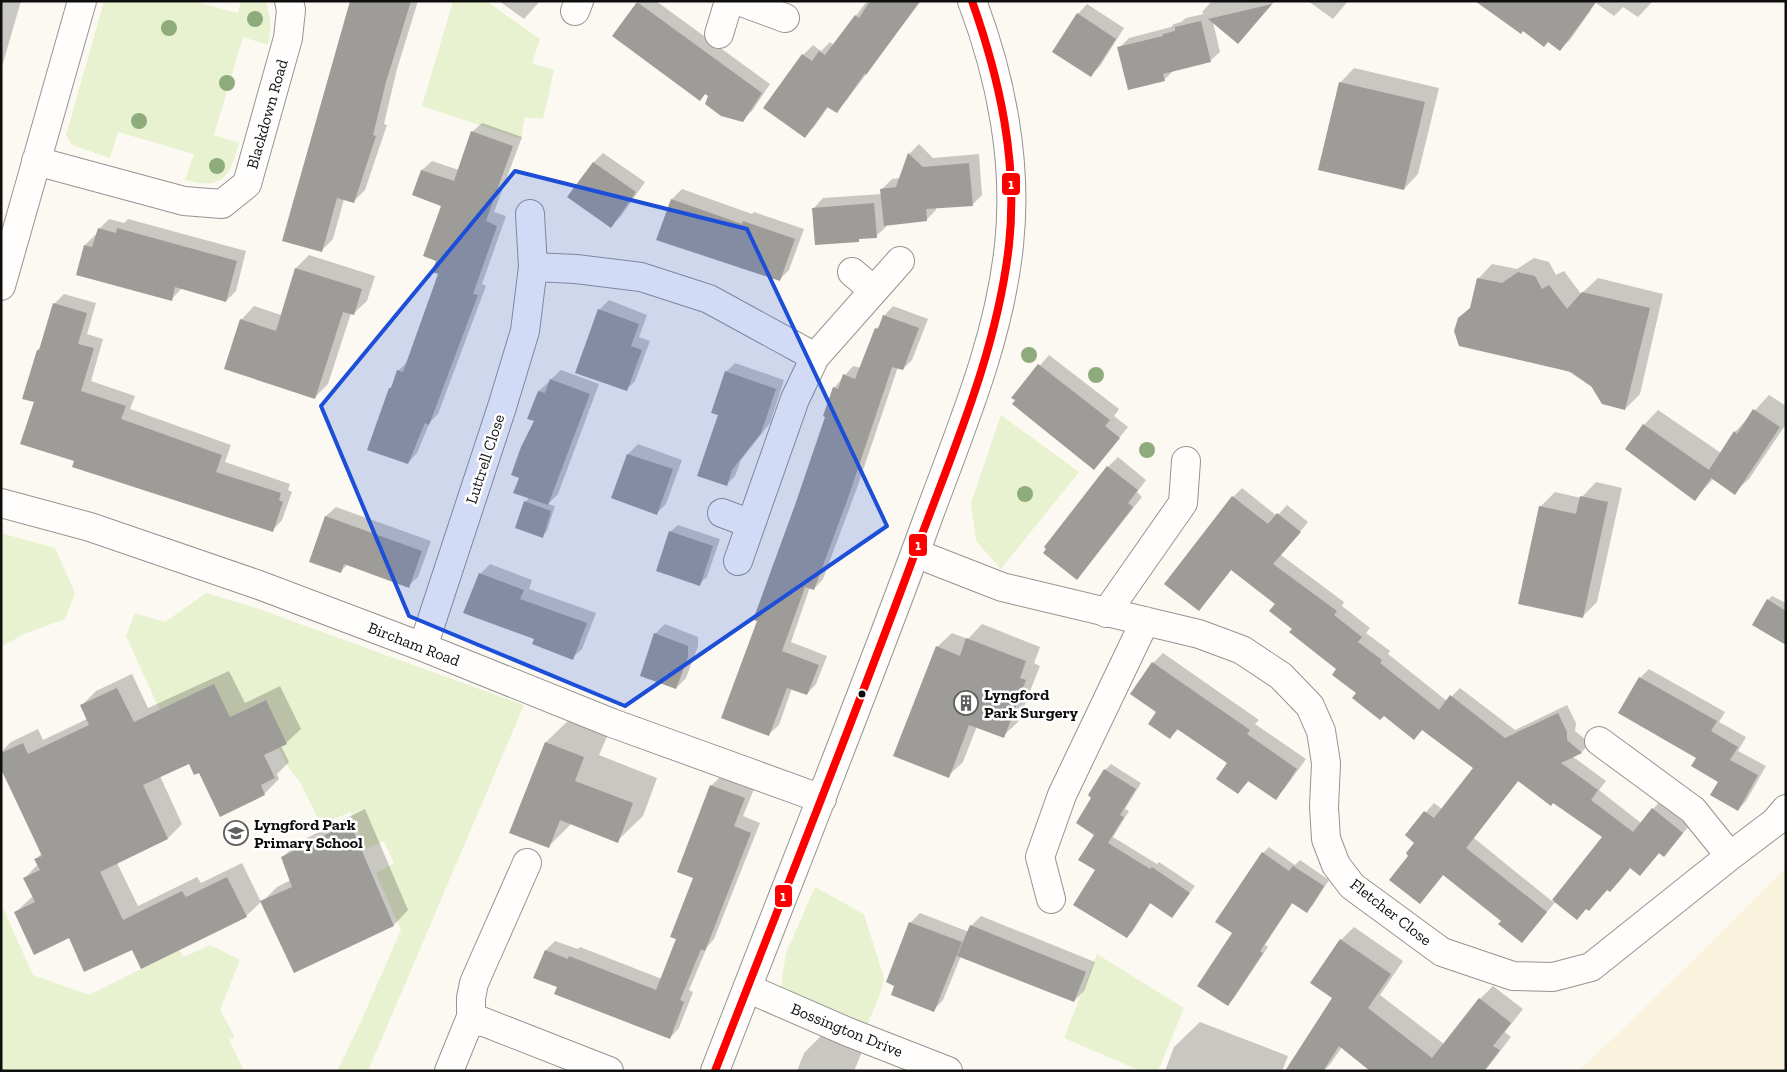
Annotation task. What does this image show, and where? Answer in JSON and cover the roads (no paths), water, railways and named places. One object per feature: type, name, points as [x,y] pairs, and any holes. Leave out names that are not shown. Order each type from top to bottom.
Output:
[{"type":"street","points":[[1,286],[82,1]]},
{"type":"street","name":"Blackdown Road","points":[[36,161],[184,201],[222,204],[247,184],[288,38],[291,10],[289,1]]},
{"type":"street","points":[[719,34],[729,1]]},
{"type":"street","points":[[738,1],[785,18]]},
{"type":"street","points":[[715,1071],[822,799],[915,553],[996,323],[1010,245],[1011,187],[1001,94],[987,41],[972,1]]},
{"type":"street","name":"Luttrell Close","points":[[423,647],[525,331],[533,267],[530,214]]},
{"type":"street","points":[[738,561],[796,399],[815,357],[900,261]]},
{"type":"street","points":[[533,267],[576,269],[641,276],[709,299],[815,357]]},
{"type":"street","points":[[852,272],[873,290]]},
{"type":"street","points":[[1106,613],[1183,503],[1186,461]]},
{"type":"street","name":"Bircham Road","points":[[1,503],[90,527],[205,566],[423,647],[612,723],[822,799]]},
{"type":"street","points":[[722,513],[751,524]]},
{"type":"street","name":"Fletcher Close","points":[[915,553],[1002,587],[1199,634],[1242,650],[1281,676],[1310,706],[1321,731],[1326,763],[1324,807],[1326,839],[1336,865],[1352,886],[1442,952],[1513,976],[1553,977],[1591,967],[1775,822],[1786,809]]},
{"type":"street","points":[[1051,898],[1040,857],[1062,794],[1145,621]]},
{"type":"street","points":[[1599,741],[1693,810],[1730,856]]},
{"type":"street","points":[[449,1071],[472,1017],[471,998],[474,983],[527,863]]},
{"type":"street","name":"Bossington Drive","points":[[747,988],[848,1032],[948,1071]]},
{"type":"street","points":[[472,1017],[609,1071]]},
{"type":"place","name":"Lyngford Park Surgery","points":[[966,703]]},
{"type":"place","name":"Lyngford Park Primary School","points":[[236,833]]}]
